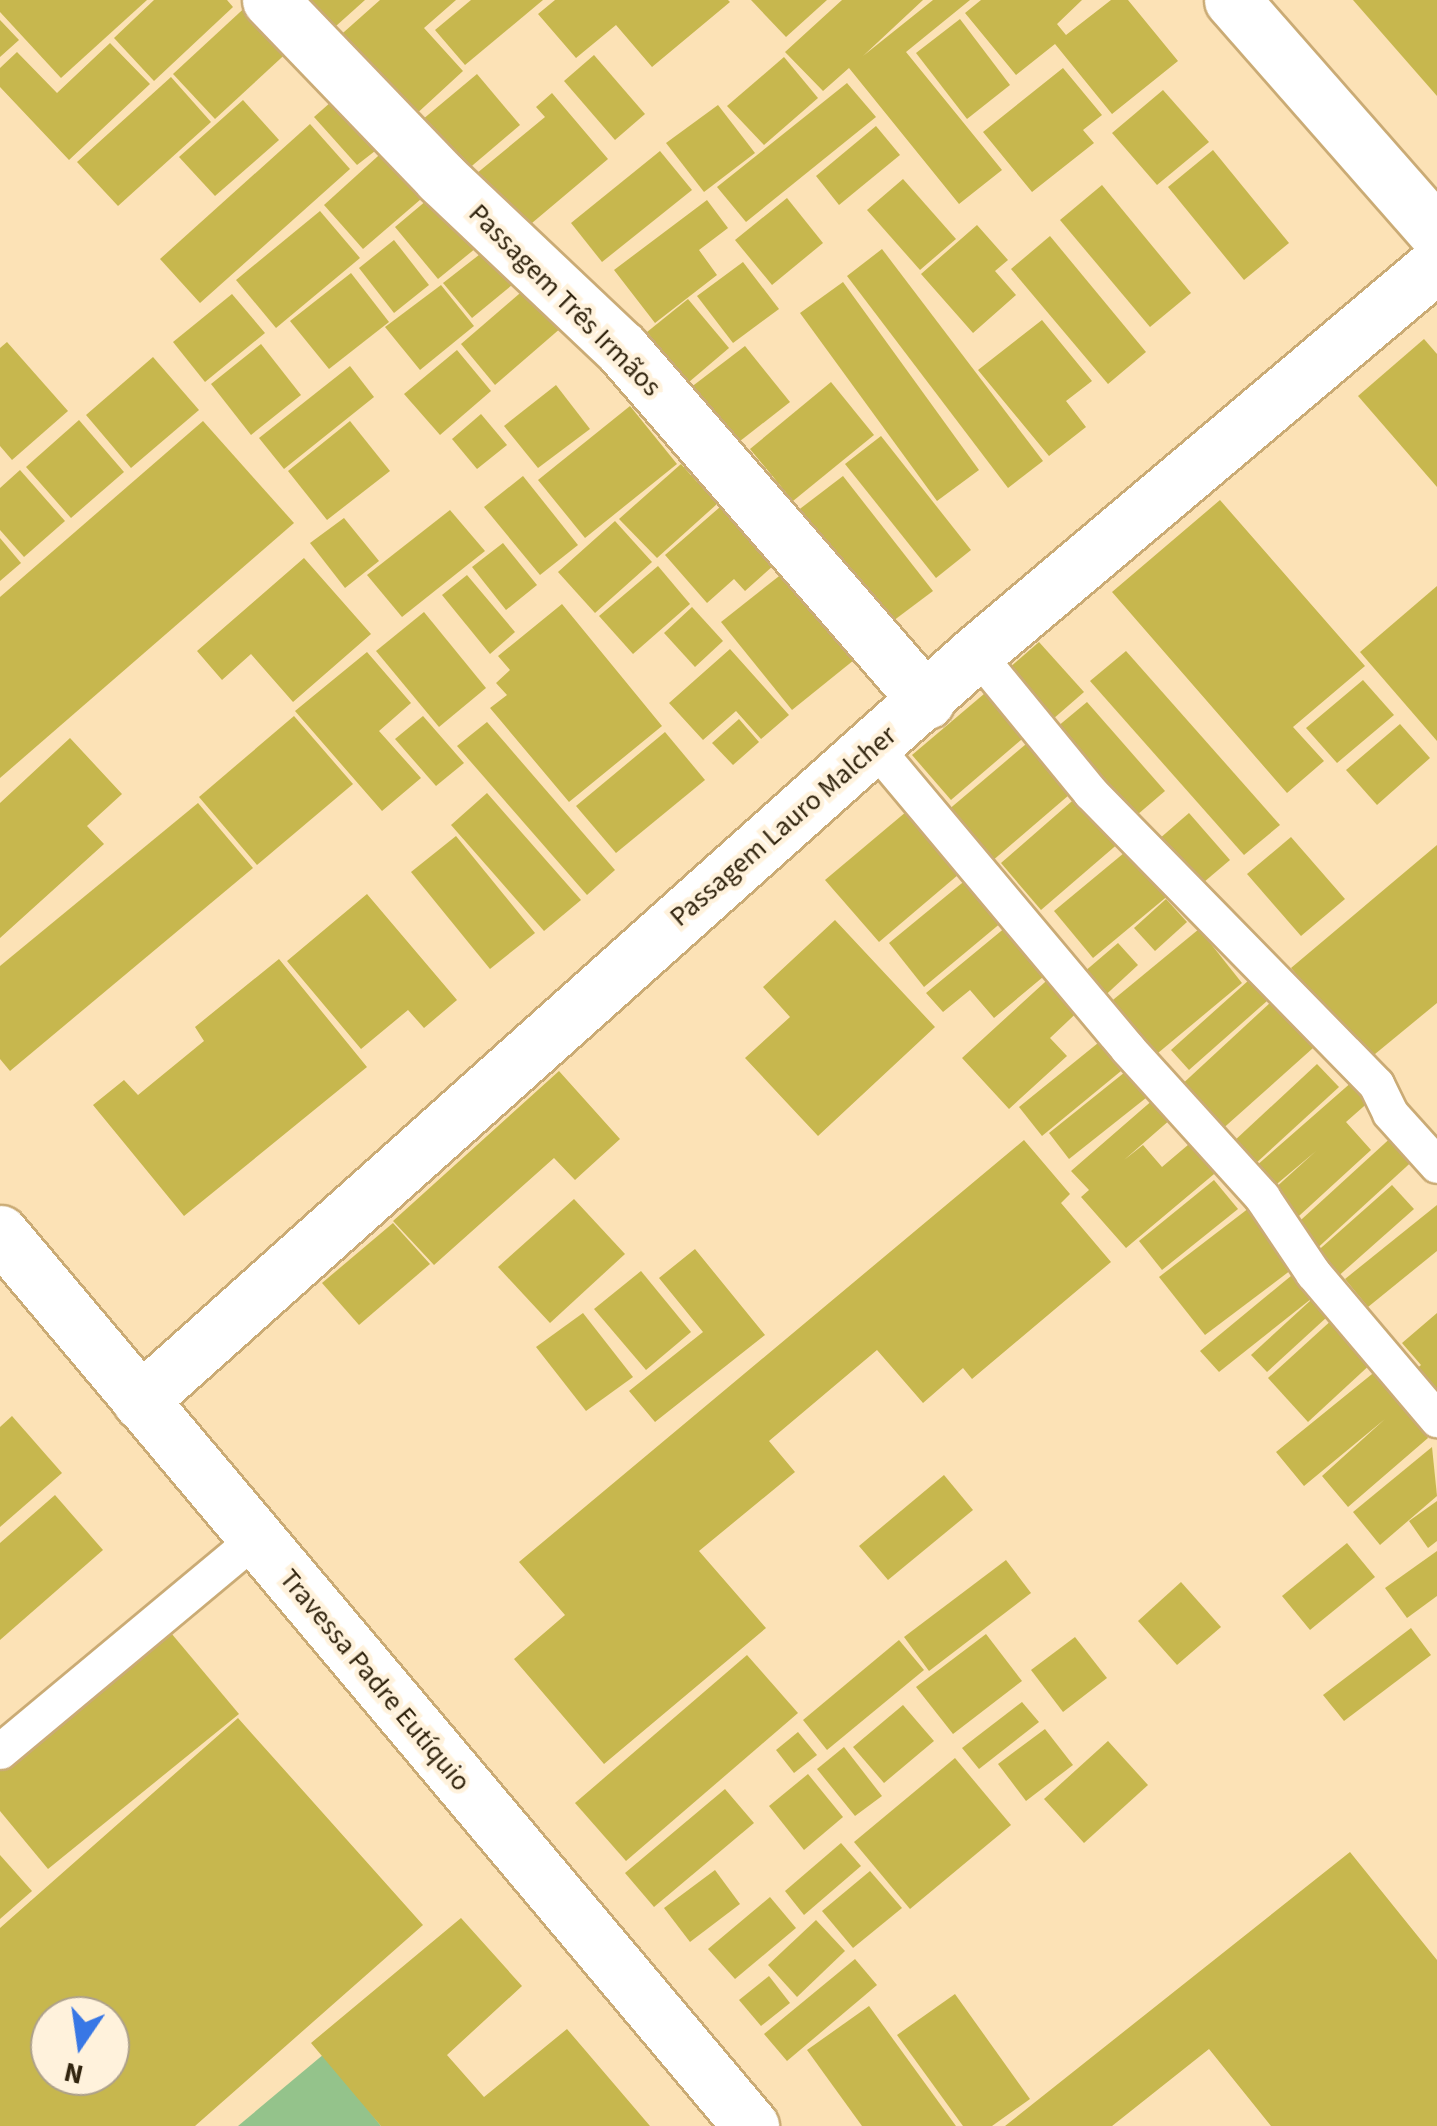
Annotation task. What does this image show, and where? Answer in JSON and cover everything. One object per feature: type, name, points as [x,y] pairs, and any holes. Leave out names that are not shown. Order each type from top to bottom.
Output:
[{"type":"street","name":"Passagem Três Irmãos","points":[[270,0],[441,178],[621,348],[927,701]]},
{"type":"street","points":[[1232,0],[1437,233]]},
{"type":"street","name":"Passagem Lauro Malcher","points":[[140,1401],[976,654],[1437,264]]},
{"type":"street","name":"Travessa Padre Eutíquio","points":[[0,1233],[750,2126]]},
{"type":"lane","points":[[976,654],[1090,792],[1376,1084],[1390,1113],[1437,1165]]},
{"type":"lane","points":[[873,745],[1262,1197],[1313,1273],[1437,1420]]},
{"type":"lane","points":[[0,1751],[256,1538]]},
{"type":"green space","points":[[324,2054],[381,2126],[238,2126]]},
{"type":"building","points":[[0,0],[147,0],[61,78],[0,12]]},
{"type":"building","points":[[154,0],[227,0],[233,7],[154,81],[114,38]]},
{"type":"building","points":[[292,0],[365,0],[326,35]]},
{"type":"building","points":[[380,0],[456,0],[424,28],[463,71],[400,129],[326,48]]},
{"type":"building","points":[[471,0],[543,0],[465,65],[435,30]]},
{"type":"building","points":[[555,0],[730,2],[652,67],[616,25],[576,58],[538,14]]},
{"type":"building","points":[[751,0],[827,0],[786,37]]},
{"type":"building","points":[[842,0],[923,0],[863,56],[933,0],[970,0],[906,52],[1002,170],[959,204],[849,68],[823,91],[785,52]]},
{"type":"building","points":[[981,0],[1082,0],[1057,24],[1066,35],[1111,0],[1128,0],[1178,61],[1112,114],[1055,44],[1016,75],[965,13]]},
{"type":"building","points":[[1353,0],[1437,0],[1437,96]]},
{"type":"building","points":[[252,1],[293,47],[215,119],[173,74]]},
{"type":"building","points":[[960,19],[1010,85],[967,119],[916,53]]},
{"type":"building","points":[[0,20],[19,40],[0,57]]},
{"type":"building","points":[[110,43],[150,84],[69,160],[0,87],[0,68],[17,52],[57,93]]},
{"type":"building","points":[[594,55],[645,114],[615,140],[564,81]]},
{"type":"building","points":[[784,57],[818,98],[764,145],[727,106]]},
{"type":"building","points":[[1063,68],[1102,115],[1083,130],[1094,143],[1032,192],[983,132]]},
{"type":"building","points":[[477,74],[520,125],[453,182],[410,130]]},
{"type":"building","points":[[171,77],[211,122],[118,206],[77,162]]},
{"type":"building","points":[[847,83],[876,117],[746,222],[717,187]]},
{"type":"building","points":[[1163,90],[1209,142],[1157,185],[1112,133]]},
{"type":"building","points":[[552,93],[608,159],[513,239],[465,183],[545,117],[536,107]]},
{"type":"building","points":[[340,94],[384,144],[357,165],[314,117]]},
{"type":"building","points":[[243,100],[279,140],[215,196],[179,157]]},
{"type":"building","points":[[718,105],[755,153],[704,192],[666,143]]},
{"type":"building","points":[[310,124],[350,169],[200,303],[160,259]]},
{"type":"building","points":[[876,126],[900,155],[839,205],[816,176]]},
{"type":"building","points":[[388,147],[428,193],[363,249],[324,205]]},
{"type":"building","points":[[1213,150],[1289,243],[1244,280],[1168,187]]},
{"type":"building","points":[[660,151],[692,190],[602,262],[571,223]]},
{"type":"building","points":[[903,179],[956,239],[920,270],[867,210]]},
{"type":"building","points":[[1102,185],[1191,293],[1150,327],[1060,220]]},
{"type":"building","points":[[433,195],[476,248],[438,279],[395,227]]},
{"type":"building","points":[[787,198],[823,243],[772,285],[735,240]]},
{"type":"building","points":[[707,200],[728,228],[699,250],[717,275],[655,323],[614,270]]},
{"type":"building","points":[[320,211],[360,258],[276,328],[236,280]]},
{"type":"building","points":[[977,225],[1008,260],[995,271],[1016,295],[973,333],[921,274]]},
{"type":"building","points":[[1050,236],[1146,352],[1108,384],[1011,269]]},
{"type":"building","points":[[394,240],[429,285],[394,313],[359,268]]},
{"type":"building","points":[[882,249],[1043,461],[1008,488],[847,276]]},
{"type":"building","points":[[484,251],[512,285],[472,318],[443,283]]},
{"type":"building","points":[[743,262],[779,309],[733,343],[697,296]]},
{"type":"building","points":[[351,273],[389,322],[329,369],[290,321]]},
{"type":"building","points":[[534,281],[569,321],[495,385],[461,344]]},
{"type":"building","points":[[843,282],[979,470],[937,501],[800,313]]},
{"type":"building","points":[[441,285],[474,326],[420,370],[385,327]]},
{"type":"building","points":[[232,294],[265,333],[205,382],[173,342]]},
{"type":"building","points":[[688,299],[729,348],[689,382],[647,332]]},
{"type":"building","points":[[1042,320],[1092,381],[1066,401],[1086,427],[1049,456],[978,370]]},
{"type":"building","points":[[1424,339],[1437,354],[1437,487],[1358,396]]},
{"type":"building","points":[[7,342],[68,411],[12,460],[0,446],[0,348]]},
{"type":"building","points":[[261,344],[301,395],[251,435],[211,384]]},
{"type":"building","points":[[745,346],[790,402],[735,445],[690,388]]},
{"type":"building","points":[[457,350],[491,391],[440,435],[404,394]]},
{"type":"building","points":[[153,357],[199,410],[131,468],[86,415]]},
{"type":"building","points":[[350,366],[374,397],[284,469],[259,438]]},
{"type":"building","points":[[831,382],[874,435],[793,501],[750,449]]},
{"type":"building","points":[[556,385],[590,429],[538,468],[504,426]]},
{"type":"building","points":[[630,406],[677,464],[585,538],[538,480]]},
{"type":"building","points":[[481,414],[507,445],[477,469],[452,439]]},
{"type":"building","points":[[79,420],[124,472],[71,518],[26,467]]},
{"type":"building","points":[[203,421],[294,523],[0,778],[0,597]]},
{"type":"building","points":[[350,421],[390,471],[327,520],[288,471]]},
{"type":"building","points":[[881,436],[971,550],[936,578],[845,464]]},
{"type":"building","points":[[681,464],[717,504],[657,558],[619,519]]},
{"type":"building","points":[[20,470],[65,521],[24,557],[0,530],[0,488]]},
{"type":"building","points":[[523,476],[578,545],[540,575],[484,507]]},
{"type":"building","points":[[843,476],[933,591],[877,633],[788,518]]},
{"type":"building","points":[[1220,500],[1365,666],[1293,727],[1324,761],[1287,793],[1112,592]]},
{"type":"building","points":[[720,507],[774,565],[745,591],[734,579],[707,603],[665,555]]},
{"type":"building","points":[[450,510],[485,551],[402,617],[367,575]]},
{"type":"building","points":[[344,518],[379,561],[345,588],[310,543]]},
{"type":"building","points":[[615,521],[652,562],[595,613],[558,572]]},
{"type":"building","points":[[0,538],[21,563],[0,581]]},
{"type":"building","points":[[503,543],[537,585],[506,610],[472,567]]},
{"type":"building","points":[[304,558],[371,634],[293,702],[251,654],[222,680],[197,651]]},
{"type":"building","points":[[658,566],[690,604],[633,654],[599,616]]},
{"type":"building","points":[[783,573],[854,660],[792,710],[721,622]]},
{"type":"building","points":[[467,575],[515,632],[490,654],[442,595]]},
{"type":"building","points":[[1437,586],[1437,741],[1360,652]]},
{"type":"building","points":[[562,604],[662,726],[569,802],[490,708],[507,695],[496,683],[510,670],[498,656]]},
{"type":"building","points":[[692,607],[723,641],[695,667],[664,633]]},
{"type":"building","points":[[424,612],[486,688],[439,727],[376,651]]},
{"type":"building","points":[[1039,642],[1084,692],[1045,726],[1001,675]]},
{"type":"building","points":[[730,649],[789,715],[761,739],[736,711],[703,740],[669,703]]},
{"type":"building","points":[[1126,651],[1280,825],[1244,855],[1090,681]]},
{"type":"building","points":[[367,652],[411,703],[379,731],[421,778],[382,811],[295,711]]},
{"type":"building","points":[[1363,680],[1394,715],[1337,763],[1306,728]]},
{"type":"building","points":[[991,688],[1029,733],[951,800],[912,755]]},
{"type":"building","points":[[1087,702],[1165,791],[1130,821],[1051,732]]},
{"type":"building","points":[[294,716],[353,784],[257,865],[199,797]]},
{"type":"building","points":[[423,716],[464,763],[436,786],[395,739]]},
{"type":"building","points":[[739,719],[759,742],[733,765],[712,743]]},
{"type":"building","points":[[487,722],[615,870],[587,895],[457,746]]},
{"type":"building","points":[[1400,724],[1430,758],[1377,805],[1346,770]]},
{"type":"building","points":[[665,732],[705,780],[616,853],[576,806]]},
{"type":"building","points":[[70,738],[122,794],[87,826],[104,844],[0,938],[0,803]]},
{"type":"building","points":[[1032,739],[1076,789],[991,862],[947,811]]},
{"type":"building","points":[[487,793],[581,900],[544,931],[451,825]]},
{"type":"building","points":[[1079,795],[1120,842],[1041,910],[1001,863]]},
{"type":"building","points":[[198,803],[253,868],[10,1071],[0,1059],[0,966]]},
{"type":"building","points":[[913,806],[965,869],[879,942],[825,880]]},
{"type":"building","points":[[1189,813],[1230,860],[1191,893],[1151,846]]},
{"type":"building","points":[[456,836],[535,933],[490,969],[411,872]]},
{"type":"building","points":[[1291,837],[1345,899],[1301,936],[1247,874]]},
{"type":"building","points":[[1437,845],[1437,1003],[1369,1059],[1291,968]]},
{"type":"building","points":[[1130,848],[1170,894],[1093,958],[1054,911]]},
{"type":"building","points":[[973,874],[1008,917],[924,987],[889,943]]},
{"type":"building","points":[[367,894],[457,1000],[424,1028],[408,1010],[361,1049],[287,961]]},
{"type":"building","points":[[1166,899],[1187,922],[1155,951],[1134,928]]},
{"type":"building","points":[[835,920],[935,1027],[818,1136],[745,1058],[790,1017],[763,987]]},
{"type":"building","points":[[1012,922],[1055,967],[994,1018],[970,990],[943,1012],[926,993]]},
{"type":"building","points":[[1199,929],[1242,983],[1152,1058],[1108,1004]]},
{"type":"building","points":[[1118,943],[1138,965],[1098,1002],[1077,978]]},
{"type":"building","points":[[279,959],[367,1067],[184,1216],[93,1105],[124,1080],[138,1095],[204,1041],[195,1027]]},
{"type":"building","points":[[1056,972],[1086,1004],[1050,1038],[1067,1056],[1009,1109],[962,1058]]},
{"type":"building","points":[[1249,980],[1267,1001],[1189,1070],[1171,1050]]},
{"type":"building","points":[[1271,1002],[1313,1048],[1219,1132],[1178,1088]]},
{"type":"building","points":[[1098,1043],[1121,1071],[1042,1136],[1019,1107]]},
{"type":"building","points":[[1135,1064],[1156,1090],[1069,1159],[1049,1133]]},
{"type":"building","points":[[1317,1064],[1339,1087],[1254,1165],[1233,1142]]},
{"type":"building","points":[[559,1071],[620,1139],[575,1180],[554,1158],[434,1265],[393,1221]]},
{"type":"building","points":[[1353,1081],[1371,1100],[1346,1122],[1371,1150],[1288,1226],[1263,1199],[1316,1151],[1265,1194],[1247,1174]]},
{"type":"building","points":[[1162,1092],[1179,1112],[1124,1160],[1143,1145],[1162,1167],[1195,1139],[1220,1169],[1126,1248],[1081,1197],[1089,1190],[1071,1171]]},
{"type":"building","points":[[1396,1133],[1418,1156],[1312,1253],[1291,1229]]},
{"type":"building","points":[[1024,1140],[1070,1194],[1061,1203],[1111,1262],[972,1379],[963,1368],[923,1403],[877,1350],[769,1441],[795,1472],[699,1551],[766,1628],[604,1764],[514,1659],[565,1615],[519,1562]]},
{"type":"building","points":[[1214,1180],[1238,1209],[1162,1270],[1139,1241]]},
{"type":"building","points":[[1392,1185],[1414,1209],[1335,1279],[1313,1255]]},
{"type":"building","points":[[574,1199],[625,1254],[550,1323],[498,1267]]},
{"type":"building","points":[[1437,1205],[1437,1251],[1368,1307],[1345,1279]]},
{"type":"building","points":[[1249,1208],[1295,1267],[1205,1335],[1159,1277]]},
{"type":"building","points":[[393,1223],[430,1264],[359,1325],[322,1283]]},
{"type":"building","points":[[695,1249],[765,1335],[655,1422],[629,1391],[703,1332],[659,1278]]},
{"type":"building","points":[[641,1271],[691,1332],[646,1370],[594,1309]]},
{"type":"building","points":[[1297,1271],[1316,1295],[1219,1372],[1200,1351]]},
{"type":"building","points":[[1311,1300],[1327,1317],[1267,1372],[1251,1355]]},
{"type":"building","points":[[583,1313],[633,1377],[586,1411],[536,1347]]},
{"type":"building","points":[[1437,1313],[1437,1405],[1407,1377],[1421,1365],[1402,1343]]},
{"type":"building","points":[[1334,1318],[1374,1361],[1308,1422],[1268,1378]]},
{"type":"building","points":[[1377,1370],[1428,1438],[1348,1507],[1322,1476],[1385,1419],[1304,1486],[1276,1452]]},
{"type":"building","points":[[12,1416],[62,1473],[0,1527],[0,1427]]},
{"type":"building","points":[[1432,1447],[1437,1496],[1380,1545],[1353,1512]]},
{"type":"building","points":[[944,1475],[973,1510],[888,1580],[859,1546]]},
{"type":"building","points":[[55,1495],[103,1550],[0,1640],[0,1543]]},
{"type":"building","points":[[1437,1501],[1437,1541],[1428,1548],[1409,1521]]},
{"type":"building","points":[[1347,1543],[1375,1577],[1310,1630],[1282,1596]]},
{"type":"building","points":[[1437,1551],[1437,1596],[1407,1618],[1385,1588]]},
{"type":"building","points":[[1006,1560],[1031,1593],[929,1671],[904,1637]]},
{"type":"building","points":[[1181,1582],[1221,1627],[1177,1665],[1138,1621]]},
{"type":"building","points":[[166,1627],[239,1714],[48,1869],[0,1811],[0,1763]]},
{"type":"building","points":[[1411,1628],[1431,1655],[1344,1721],[1323,1695]]},
{"type":"building","points":[[986,1634],[1022,1681],[953,1734],[916,1687]]},
{"type":"building","points":[[1075,1637],[1107,1678],[1063,1712],[1031,1670]]},
{"type":"building","points":[[899,1640],[924,1670],[827,1750],[803,1720]]},
{"type":"building","points":[[747,1655],[798,1713],[626,1861],[575,1803]]},
{"type":"building","points":[[1022,1702],[1039,1722],[979,1769],[962,1748]]},
{"type":"building","points":[[903,1705],[934,1741],[884,1783],[853,1747]]},
{"type":"building","points":[[238,1718],[423,1925],[195,2126],[0,2126],[0,1928]]},
{"type":"building","points":[[1045,1729],[1073,1765],[1026,1801],[998,1764]]},
{"type":"building","points":[[798,1732],[817,1755],[794,1773],[776,1750]]},
{"type":"building","points":[[1108,1741],[1148,1785],[1084,1843],[1044,1799]]},
{"type":"building","points":[[844,1747],[882,1796],[855,1816],[817,1769]]},
{"type":"building","points":[[955,1758],[1011,1825],[910,1909],[854,1842]]},
{"type":"building","points":[[808,1774],[843,1817],[804,1850],[769,1806]]},
{"type":"building","points":[[725,1789],[754,1823],[654,1907],[625,1873]]},
{"type":"building","points":[[841,1843],[861,1866],[804,1915],[785,1891]]},
{"type":"building","points":[[1350,1852],[1437,1960],[1437,2126],[1271,2126],[1209,2049],[1112,2126],[1005,2126]]},
{"type":"building","points":[[0,1855],[32,1891],[0,1919]]},
{"type":"building","points":[[715,1870],[740,1904],[690,1942],[664,1908]]},
{"type":"building","points":[[870,1871],[902,1908],[853,1948],[822,1911]]},
{"type":"building","points":[[770,1897],[796,1928],[735,1979],[708,1949]]},
{"type":"building","points":[[461,1918],[522,1986],[447,2055],[484,2097],[567,2029],[650,2126],[381,2126],[311,2043]]},
{"type":"building","points":[[816,1920],[845,1951],[797,1997],[768,1965]]},
{"type":"building","points":[[855,1959],[877,1985],[787,2061],[764,2034]]},
{"type":"building","points":[[769,1976],[790,2003],[761,2026],[739,2000]]},
{"type":"building","points":[[955,1994],[1030,2099],[992,2126],[963,2126],[897,2035]]},
{"type":"building","points":[[869,2006],[956,2126],[862,2126],[807,2050]]}]
